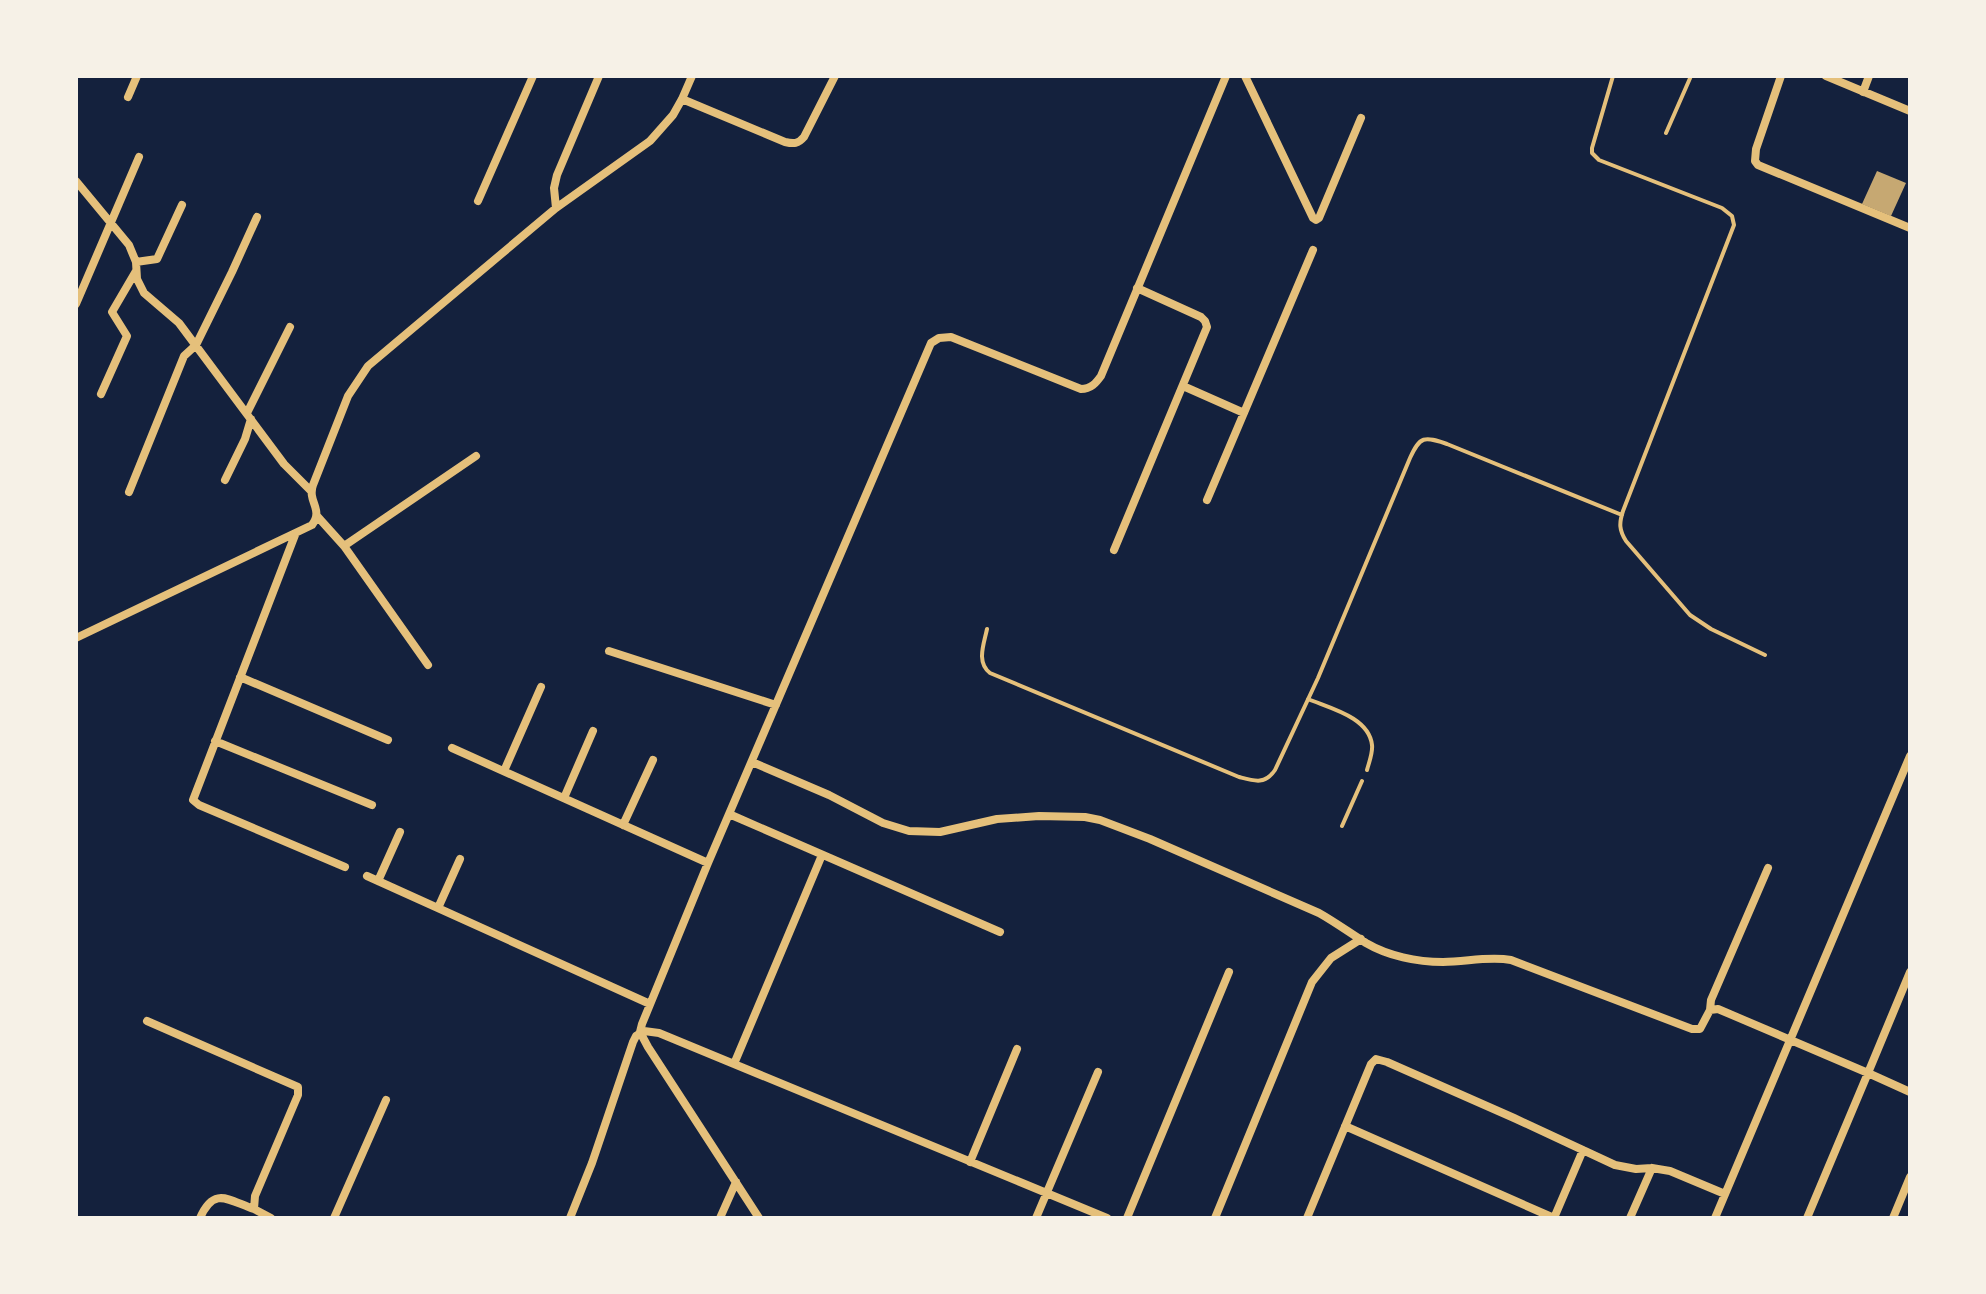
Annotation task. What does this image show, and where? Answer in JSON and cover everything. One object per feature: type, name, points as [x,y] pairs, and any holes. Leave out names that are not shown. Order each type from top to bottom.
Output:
[{"type":"street","points":[[128,97],[137,76]]},
{"type":"street","points":[[478,201],[533,76]]},
{"type":"street","points":[[556,208],[554,188],[557,175],[599,76]]},
{"type":"street","points":[[311,491],[348,396],[368,366],[556,208],[650,141],[664,127],[692,76]]},
{"type":"street","points":[[682,99],[794,144],[804,137],[835,76]]},
{"type":"street","points":[[570,1218],[633,1042],[640,1032],[708,863],[931,343],[939,338],[951,337],[1081,389],[1096,383],[1226,76]]},
{"type":"street","points":[[1245,76],[1316,220],[1361,118]]},
{"type":"street","points":[[1781,76],[1756,149],[1755,161],[1758,165],[1910,228]]},
{"type":"street","points":[[1826,76],[1910,111]]},
{"type":"street","points":[[1863,92],[1869,76]]},
{"type":"street","points":[[76,304],[139,157]]},
{"type":"street","points":[[76,181],[129,245],[137,266],[137,279],[144,293],[179,323],[293,475],[311,491],[317,510],[315,522],[308,529],[76,638]]},
{"type":"street","points":[[101,394],[127,336],[112,312],[137,266],[157,259],[182,205]]},
{"type":"street","points":[[129,492],[184,356],[196,345],[257,217]]},
{"type":"street","points":[[1207,500],[1313,250]]},
{"type":"street","points":[[1114,550],[1207,327],[1201,317],[1137,288]]},
{"type":"street","points":[[225,480],[245,439],[249,416],[290,327]]},
{"type":"street","points":[[1183,386],[1244,413]]},
{"type":"street","points":[[344,546],[476,456]]},
{"type":"street","points":[[317,516],[344,546],[428,665]]},
{"type":"street","points":[[296,534],[193,796],[195,802],[345,867]]},
{"type":"street","points":[[609,651],[776,705]]},
{"type":"street","points":[[240,677],[388,740]]},
{"type":"street","points":[[504,771],[541,687]]},
{"type":"street","points":[[564,798],[593,731]]},
{"type":"street","points":[[215,741],[372,805]]},
{"type":"street","points":[[452,748],[708,863]]},
{"type":"street","points":[[1715,1218],[1910,756]]},
{"type":"street","points":[[623,825],[653,760]]},
{"type":"street","points":[[752,762],[829,795],[883,823],[909,831],[940,832],[997,819],[1039,816],[1100,820],[1319,913],[1373,947],[1414,960],[1444,962],[1490,957],[1511,960],[1692,1029],[1700,1029],[1710,1010],[1711,1000],[1768,868]]},
{"type":"street","points":[[729,814],[1000,932]]},
{"type":"street","points":[[378,881],[400,832]]},
{"type":"street","points":[[734,1064],[822,855]]},
{"type":"street","points":[[438,908],[460,859]]},
{"type":"street","points":[[367,876],[650,1004]]},
{"type":"street","points":[[1215,1218],[1312,982],[1331,958],[1361,939]]},
{"type":"street","points":[[1127,1218],[1229,972]]},
{"type":"street","points":[[1807,1218],[1910,972]]},
{"type":"street","points":[[1710,1010],[1718,1009],[1910,1092]]},
{"type":"street","points":[[147,1021],[298,1087],[298,1095],[255,1196],[254,1209]]},
{"type":"street","points":[[640,1032],[659,1033],[1107,1218]]},
{"type":"street","points":[[640,1032],[759,1218]]},
{"type":"street","points":[[970,1162],[1017,1049]]},
{"type":"street","points":[[1307,1218],[1374,1060],[1514,1118],[1615,1165],[1670,1171],[1725,1194]]},
{"type":"street","points":[[1036,1218],[1098,1072]]},
{"type":"street","points":[[334,1218],[386,1100]]},
{"type":"street","points":[[1345,1126],[1554,1218],[1583,1150]]},
{"type":"street","points":[[1630,1218],[1652,1168]]},
{"type":"street","points":[[1893,1218],[1910,1177]]},
{"type":"street","points":[[720,1218],[736,1182]]},
{"type":"street","points":[[200,1218],[206,1204],[217,1198],[254,1209],[271,1218]]},
{"type":"lane","points":[[1613,76],[1592,148],[1593,155],[1722,208],[1732,216],[1734,225],[1622,515],[1620,531],[1681,606],[1711,629],[1765,655]]},
{"type":"lane","points":[[1666,133],[1691,76]]},
{"type":"lane","points":[[987,629],[982,663],[990,673],[1239,777],[1259,782],[1270,777],[1275,770],[1420,440],[1432,439],[1447,444],[1622,515]]},
{"type":"lane","points":[[1308,699],[1354,719],[1365,729],[1373,748],[1367,770]]},
{"type":"lane","points":[[1342,826],[1362,781]]},
{"type":"building","points":[[1877,171],[1906,183],[1891,216],[1862,204]]}]
